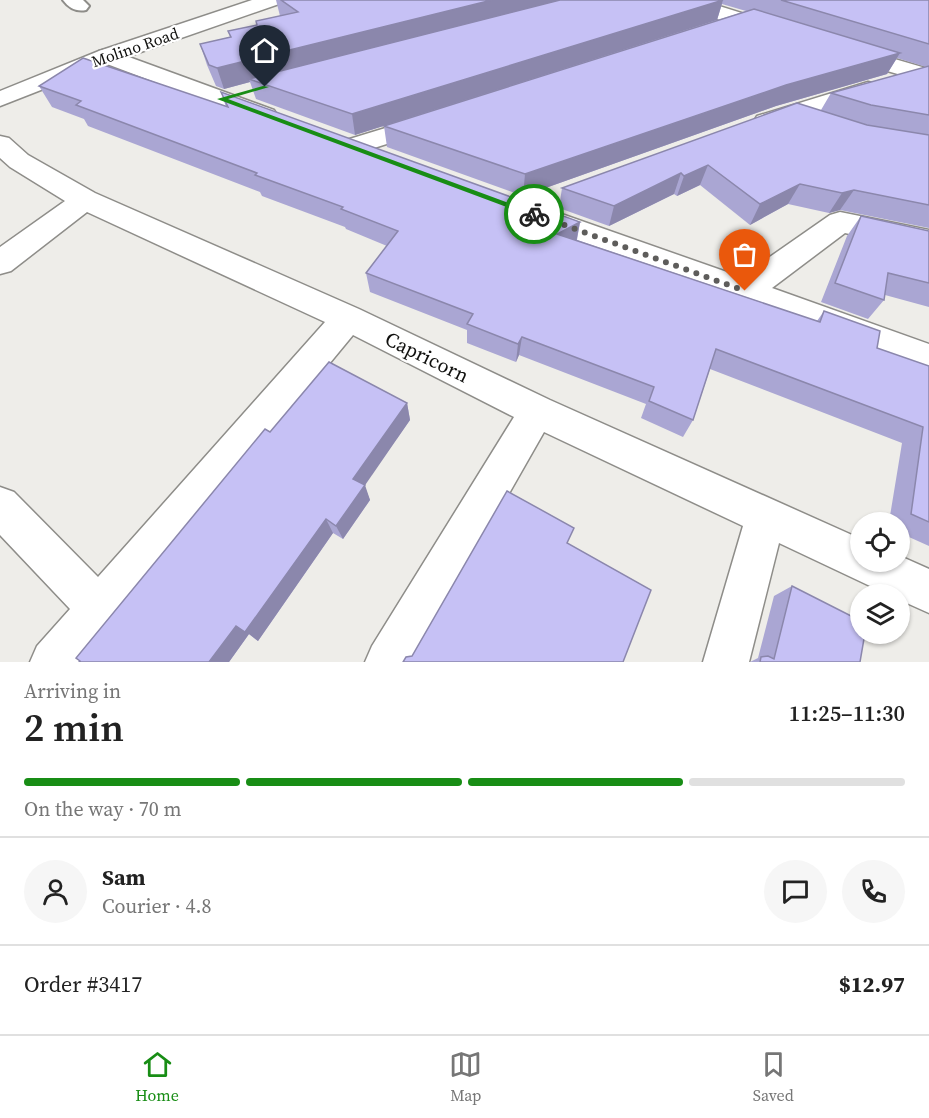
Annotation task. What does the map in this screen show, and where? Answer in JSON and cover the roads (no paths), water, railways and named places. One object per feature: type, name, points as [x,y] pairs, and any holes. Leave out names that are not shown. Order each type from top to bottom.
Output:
[{"type":"street","name":"Molino Road","points":[[0,99],[107,56],[272,0]]},
{"type":"street","points":[[680,0],[788,34]]},
{"type":"street","points":[[710,32],[744,21]]},
{"type":"street","points":[[831,48],[924,75]]},
{"type":"street","points":[[107,56],[286,123]]},
{"type":"street","points":[[742,129],[786,113],[924,75]]},
{"type":"street","points":[[220,99],[255,90]]},
{"type":"street","points":[[786,113],[825,126]]},
{"type":"street","points":[[397,164],[341,143],[453,115]]},
{"type":"street","name":"Capricorn","points":[[0,144],[19,161],[85,200],[348,318],[537,411],[850,556]]},
{"type":"street","points":[[554,197],[515,207],[929,358]]},
{"type":"street","points":[[0,263],[85,200]]},
{"type":"street","points":[[745,291],[840,222],[929,241]]},
{"type":"street","points":[[53,662],[348,318]]},
{"type":"street","points":[[388,662],[537,411]]},
{"type":"street","points":[[0,506],[98,607]]},
{"type":"street","points":[[726,662],[766,517]]},
{"type":"street","name":"Capricorn","points":[[887,572],[929,591]]}]
